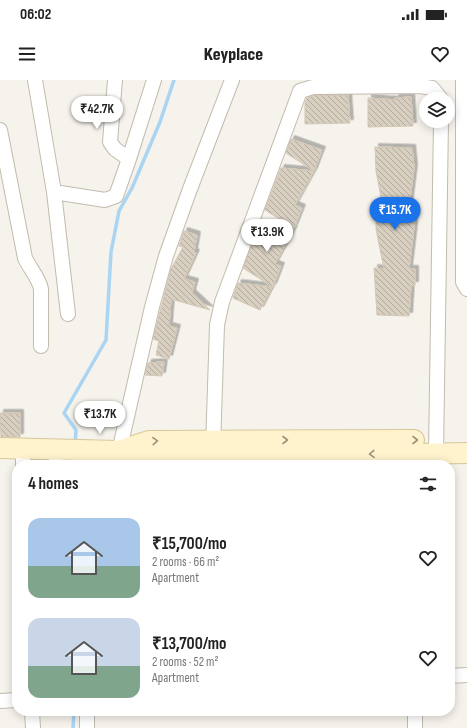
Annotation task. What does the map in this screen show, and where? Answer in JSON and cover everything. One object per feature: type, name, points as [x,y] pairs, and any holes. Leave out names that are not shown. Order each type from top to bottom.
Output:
[{"type":"street","points":[[35,80],[54,192],[68,314]]},
{"type":"street","points":[[115,80],[110,142],[115,149],[129,159]]},
{"type":"street","points":[[54,192],[111,199],[119,190],[154,80]]},
{"type":"street","points":[[117,458],[166,256],[232,80]]},
{"type":"street","points":[[463,80],[465,189],[463,282],[467,289]]},
{"type":"street","points":[[213,450],[217,325],[222,302],[300,91],[313,87],[420,86],[432,88],[435,92]]},
{"type":"street","points":[[436,446],[441,128]]},
{"type":"street","points":[[0,130],[25,258],[32,274],[40,282],[41,346]]},
{"type":"street","points":[[0,448],[23,457],[58,455],[81,451],[117,458],[149,460],[213,450],[436,446],[467,440]]},
{"type":"street","points":[[436,446],[467,453]]},
{"type":"street","points":[[455,676],[467,675]]},
{"type":"street","points":[[0,701],[12,700]]},
{"type":"street","points":[[32,716],[33,728]]},
{"type":"street","points":[[87,716],[88,728]]},
{"type":"street","points":[[415,716],[415,728]]},
{"type":"building","points":[[314,95],[348,95],[350,123],[305,124],[305,103],[307,98]]},
{"type":"building","points":[[411,97],[413,126],[368,127],[368,98],[396,100],[395,98]]},
{"type":"building","points":[[291,139],[322,150],[314,171],[286,153]]},
{"type":"building","points":[[375,147],[412,148],[414,168],[409,207],[413,207],[414,227],[409,269],[415,269],[415,285],[411,285],[409,316],[377,315],[374,268],[384,269],[376,229],[376,206],[383,207],[376,171]]},
{"type":"building","points":[[281,168],[314,171],[295,205],[302,208],[294,228],[265,210]]},
{"type":"building","points":[[259,225],[294,229],[275,264],[281,266],[273,287],[243,268]]},
{"type":"building","points":[[184,231],[197,235],[194,252],[196,253],[184,279],[195,282],[192,293],[210,310],[171,299],[169,326],[177,328],[169,359],[156,355],[159,341],[153,339],[171,269],[183,247],[179,246]]},
{"type":"building","points":[[238,283],[272,287],[260,310],[233,298]]},
{"type":"building","points":[[164,362],[162,376],[145,375],[148,363]]},
{"type":"building","points":[[0,413],[20,413],[20,437],[1,437]]},
{"type":"waterway","points":[[75,444],[76,430],[64,413],[106,340],[111,252],[119,211],[132,188],[160,122],[174,80]]},
{"type":"waterway","points":[[74,456],[74,460]]},
{"type":"waterway","points":[[73,728],[74,716]]}]
